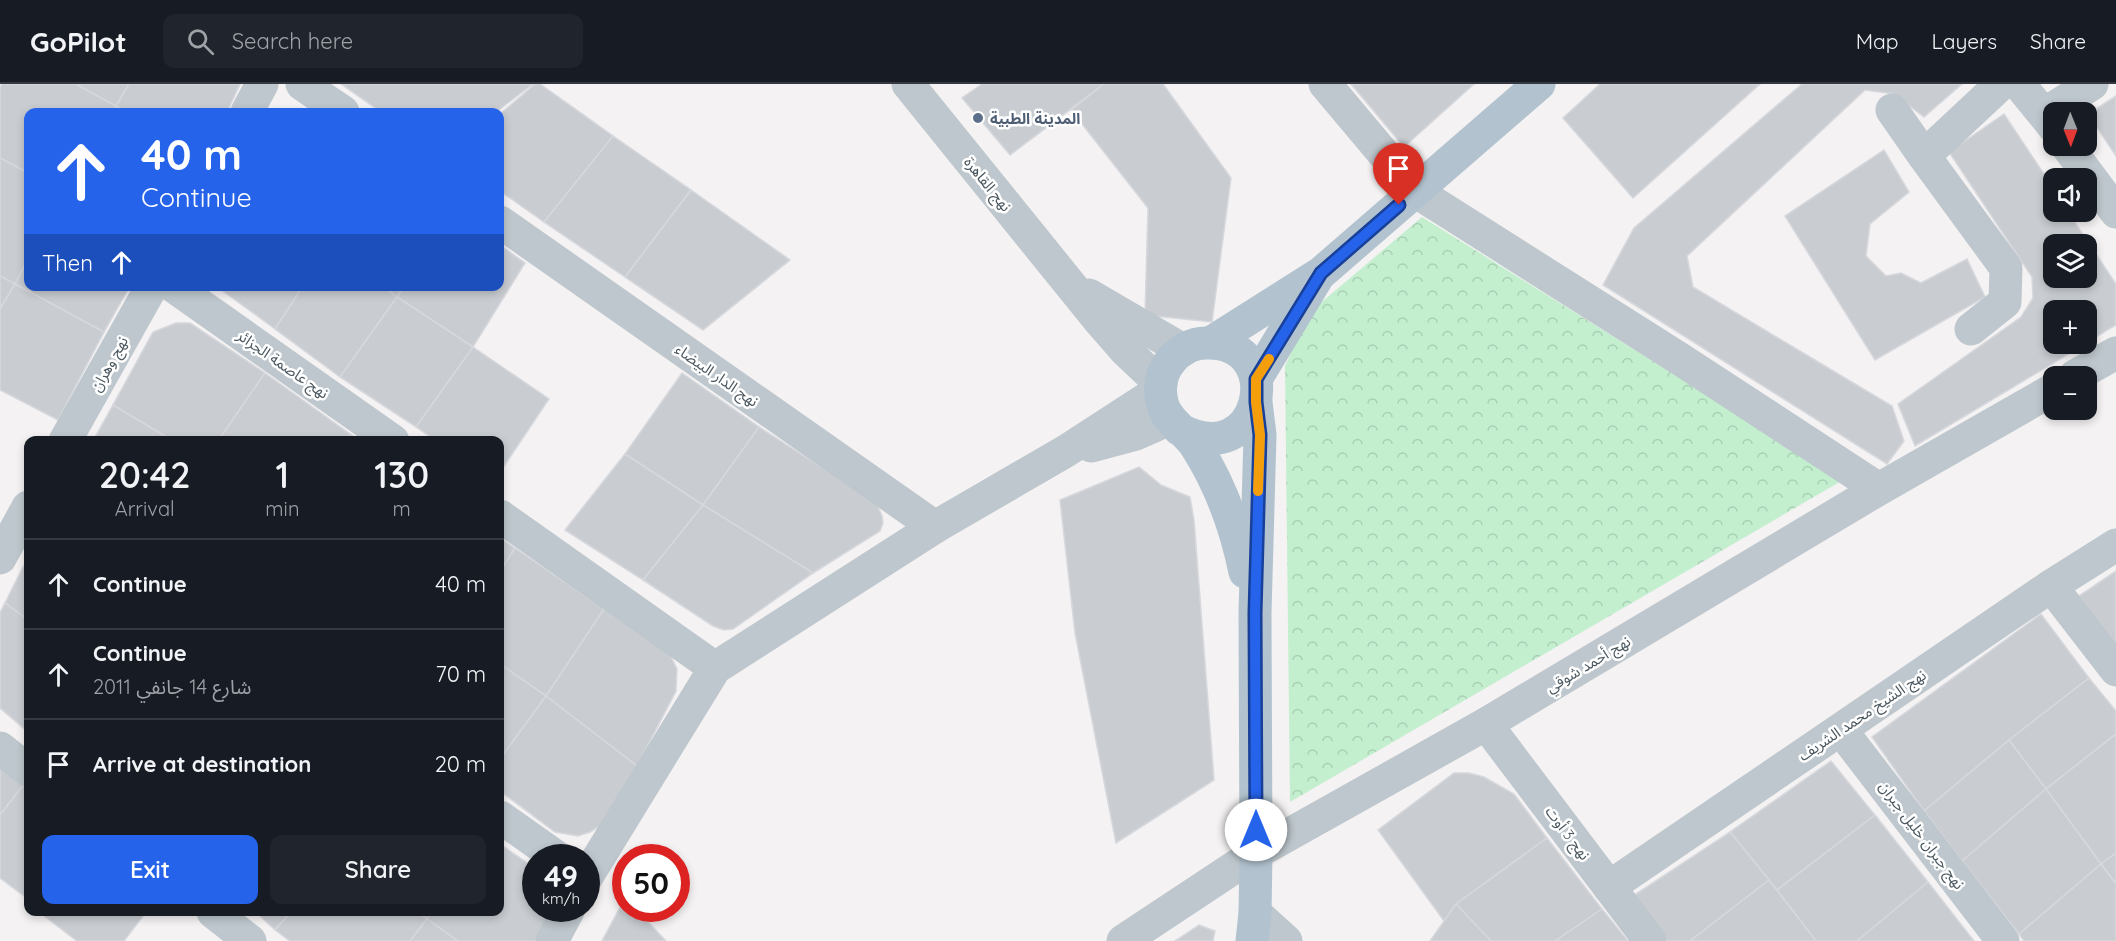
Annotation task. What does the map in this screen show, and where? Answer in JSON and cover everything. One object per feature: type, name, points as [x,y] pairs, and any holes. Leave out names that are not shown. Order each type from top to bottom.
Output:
[{"type":"main road","points":[[1255,613],[1239,546],[1221,494],[1196,445],[1167,406],[1166,368],[1176,355],[1198,346],[1321,273],[1539,84]]},
{"type":"main road","points":[[1167,406],[1191,436],[1204,439],[1217,438],[1241,427],[1253,412],[1256,391],[1321,273]]},
{"type":"main road","points":[[1198,346],[1225,345],[1237,351],[1247,361],[1256,391],[1260,435],[1255,613],[1256,853],[1253,927]]},
{"type":"street","points":[[249,108],[262,84]]},
{"type":"street","points":[[302,84],[337,108]]},
{"type":"street","name":"نهج القاهرة","points":[[908,84],[1068,283],[1125,350],[1167,406]]},
{"type":"street","points":[[1325,84],[1414,191],[1671,353],[1880,489]]},
{"type":"street","points":[[1924,156],[2001,84]]},
{"type":"street","points":[[2019,84],[2043,114]]},
{"type":"street","points":[[2071,102],[2092,84]]},
{"type":"street","points":[[1892,110],[2006,268],[2005,302],[1971,329]]},
{"type":"street","points":[[2074,156],[2116,212]]},
{"type":"street","name":"نهج الدار البيضاء","points":[[504,225],[935,527]]},
{"type":"street","points":[[1068,283],[1198,346]]},
{"type":"street","name":"نهج وهران","points":[[68,436],[149,291]]},
{"type":"street","name":"نهج عاصمة الجزائر","points":[[180,291],[386,436]]},
{"type":"street","points":[[2093,366],[2116,353]]},
{"type":"street","name":"نهج أحمد شوقي","points":[[1123,941],[1256,853],[1486,724],[1880,489],[2043,395]]},
{"type":"street","points":[[600,857],[715,668],[935,527],[1066,451],[1167,406]]},
{"type":"street","points":[[0,558],[24,514]]},
{"type":"street","points":[[504,519],[715,668]]},
{"type":"street","name":"نهج الشيخ محمد الشريف","points":[[1609,887],[2051,586],[2116,545]]},
{"type":"street","points":[[2051,586],[2116,670]]},
{"type":"street","name":"نهج 3 أوت","points":[[1486,724],[1650,941]]},
{"type":"street","name":"نهج جبران خليل جبران","points":[[1842,730],[2004,941]]},
{"type":"street","points":[[0,748],[24,767]]},
{"type":"street","points":[[504,820],[538,844]]},
{"type":"street","points":[[218,916],[250,941]]},
{"type":"street","points":[[552,941],[562,922]]},
{"type":"street","points":[[1253,927],[1286,941]]},
{"type":"green space","points":[[1422,217],[1843,480],[1290,802],[1285,366],[1310,312]]},
{"type":"building","points":[[2,84],[76,84],[116,106],[115,108],[24,108],[24,171],[0,158],[0,88]]},
{"type":"building","points":[[76,84],[129,84],[116,106]]},
{"type":"building","points":[[129,84],[240,84],[229,108],[120,108],[116,106]]},
{"type":"building","points":[[341,84],[533,84],[501,108],[375,108]]},
{"type":"building","points":[[535,84],[540,84],[613,136],[544,222],[504,194],[504,111]]},
{"type":"building","points":[[982,84],[1104,84],[1010,155],[962,98]]},
{"type":"building","points":[[1104,84],[1163,84],[1231,178],[1212,322],[1145,315],[1148,208],[1071,110]]},
{"type":"building","points":[[1351,84],[1474,84],[1404,147]]},
{"type":"building","points":[[1600,84],[1760,84],[1633,198],[1563,118]]},
{"type":"building","points":[[1802,84],[1962,84],[1924,117],[1894,94],[1865,90],[1687,256],[1693,287],[1892,406],[1904,441],[1887,464],[1603,285],[1634,228]]},
{"type":"building","points":[[2116,96],[2116,156],[2097,128],[2097,108]]},
{"type":"building","points":[[2004,114],[2043,172],[2043,222],[2075,222],[2083,234],[2043,234],[2043,288],[2097,288],[2097,256],[2116,284],[2116,325],[2097,336],[2097,300],[2043,300],[2043,354],[2068,354],[2048,366],[2043,366],[2043,369],[1915,446],[1898,404],[2021,317],[2033,298],[2032,277],[1949,152]]},
{"type":"building","points":[[613,136],[691,190],[625,277],[544,222]]},
{"type":"building","points":[[1884,150],[1909,192],[1870,224],[1866,256],[1886,276],[1901,273],[1921,283],[1967,259],[1985,297],[1875,360],[1785,216]]},
{"type":"building","points":[[0,158],[24,171],[24,267],[15,284],[0,276]]},
{"type":"building","points":[[691,190],[790,260],[703,330],[625,277]]},
{"type":"building","points":[[504,248],[525,263],[473,347],[397,297],[401,291],[504,291]]},
{"type":"building","points":[[24,267],[24,289],[15,284]]},
{"type":"building","points":[[0,276],[15,284],[0,309]]},
{"type":"building","points":[[15,284],[24,291],[28,291],[104,332],[58,420],[0,390],[0,309]]},
{"type":"building","points":[[28,291],[127,291],[104,332]]},
{"type":"building","points":[[223,291],[300,291],[275,329]]},
{"type":"building","points":[[300,291],[389,291],[397,297],[340,377],[275,329]]},
{"type":"building","points":[[389,291],[401,291],[397,297]]},
{"type":"building","points":[[397,297],[473,347],[416,427],[340,377]]},
{"type":"building","points":[[176,323],[190,323],[265,373],[221,436],[165,436],[113,405],[153,332]]},
{"type":"building","points":[[473,347],[549,399],[504,466],[504,436],[430,436],[416,427]]},
{"type":"building","points":[[265,373],[350,434],[349,436],[221,436]]},
{"type":"building","points":[[682,373],[759,427],[703,505],[625,454]]},
{"type":"building","points":[[113,405],[165,436],[96,436]]},
{"type":"building","points":[[759,427],[876,502],[883,523],[880,531],[813,573],[703,505]]},
{"type":"building","points":[[625,454],[703,505],[643,580],[565,530]]},
{"type":"building","points":[[1139,467],[1161,485],[1190,497],[1194,520],[1214,780],[1116,843],[1075,633],[1060,500]]},
{"type":"building","points":[[703,505],[813,573],[733,629],[724,630],[713,626],[643,580]]},
{"type":"building","points":[[504,541],[515,548],[504,566]]},
{"type":"building","points":[[515,548],[604,609],[546,696],[504,667],[504,566]]},
{"type":"building","points":[[24,566],[24,617],[5,603]]},
{"type":"building","points":[[2116,571],[2116,645],[2079,596]]},
{"type":"building","points":[[5,603],[24,617],[24,729],[0,708],[0,613]]},
{"type":"building","points":[[604,609],[670,655],[677,669],[676,691],[637,766],[546,696]]},
{"type":"building","points":[[2041,614],[2089,678],[2009,740],[1924,811],[1872,737]]},
{"type":"building","points":[[504,667],[546,696],[504,754]]},
{"type":"building","points":[[2089,678],[2116,711],[2116,734],[2046,789],[2009,740]]},
{"type":"building","points":[[546,696],[637,766],[603,824],[578,836],[555,832],[504,794],[504,754]]},
{"type":"building","points":[[2116,734],[2116,853],[2101,864],[2046,789]]},
{"type":"building","points":[[2009,740],[2046,789],[1962,861],[1924,811]]},
{"type":"building","points":[[1831,761],[1875,815],[1777,890],[1730,832]]},
{"type":"building","points":[[0,765],[24,784],[0,815]]},
{"type":"building","points":[[1454,773],[1469,773],[1484,777],[1514,794],[1547,838],[1456,904],[1444,921],[1378,830]]},
{"type":"building","points":[[24,784],[24,896],[0,878],[0,815]]},
{"type":"building","points":[[2046,789],[2101,864],[2019,934],[1962,861]]},
{"type":"building","points":[[1875,815],[1928,882],[1857,941],[1816,941],[1777,890]]},
{"type":"building","points":[[1730,832],[1769,880],[1690,941],[1667,941],[1633,896]]},
{"type":"building","points":[[1547,838],[1602,909],[1555,941],[1491,941],[1456,904]]},
{"type":"building","points":[[504,847],[522,859],[522,922],[546,922],[537,941],[458,941],[427,919],[429,916],[504,916]]},
{"type":"building","points":[[2116,853],[2116,884],[2101,864]]},
{"type":"building","points":[[2101,864],[2116,884],[2116,941],[2024,941],[2019,934]]},
{"type":"building","points":[[1769,880],[1816,941],[1690,941]]},
{"type":"building","points":[[1928,882],[1974,941],[1857,941]]},
{"type":"building","points":[[1456,904],[1491,941],[1430,941]]},
{"type":"building","points":[[1602,909],[1628,941],[1555,941]]},
{"type":"building","points":[[44,916],[143,916],[124,941],[77,941]]},
{"type":"building","points":[[260,916],[287,916],[275,930]]},
{"type":"building","points":[[287,916],[423,916],[427,919],[410,941],[290,941],[275,930]]},
{"type":"building","points":[[427,919],[458,941],[410,941]]},
{"type":"building","points":[[612,922],[648,922],[666,941],[602,941]]},
{"type":"building","points":[[1199,925],[1215,931],[1213,941],[1175,941]]},
{"type":"slow traffic","points":[[1258,491],[1260,435],[1256,379],[1269,359]]},
{"type":"place","name":"المدينة الطبية","points":[[978,118]]},
{"type":"route","points":[[1256,830],[1254,670],[1260,435],[1256,379],[1321,273],[1399,205]]}]
